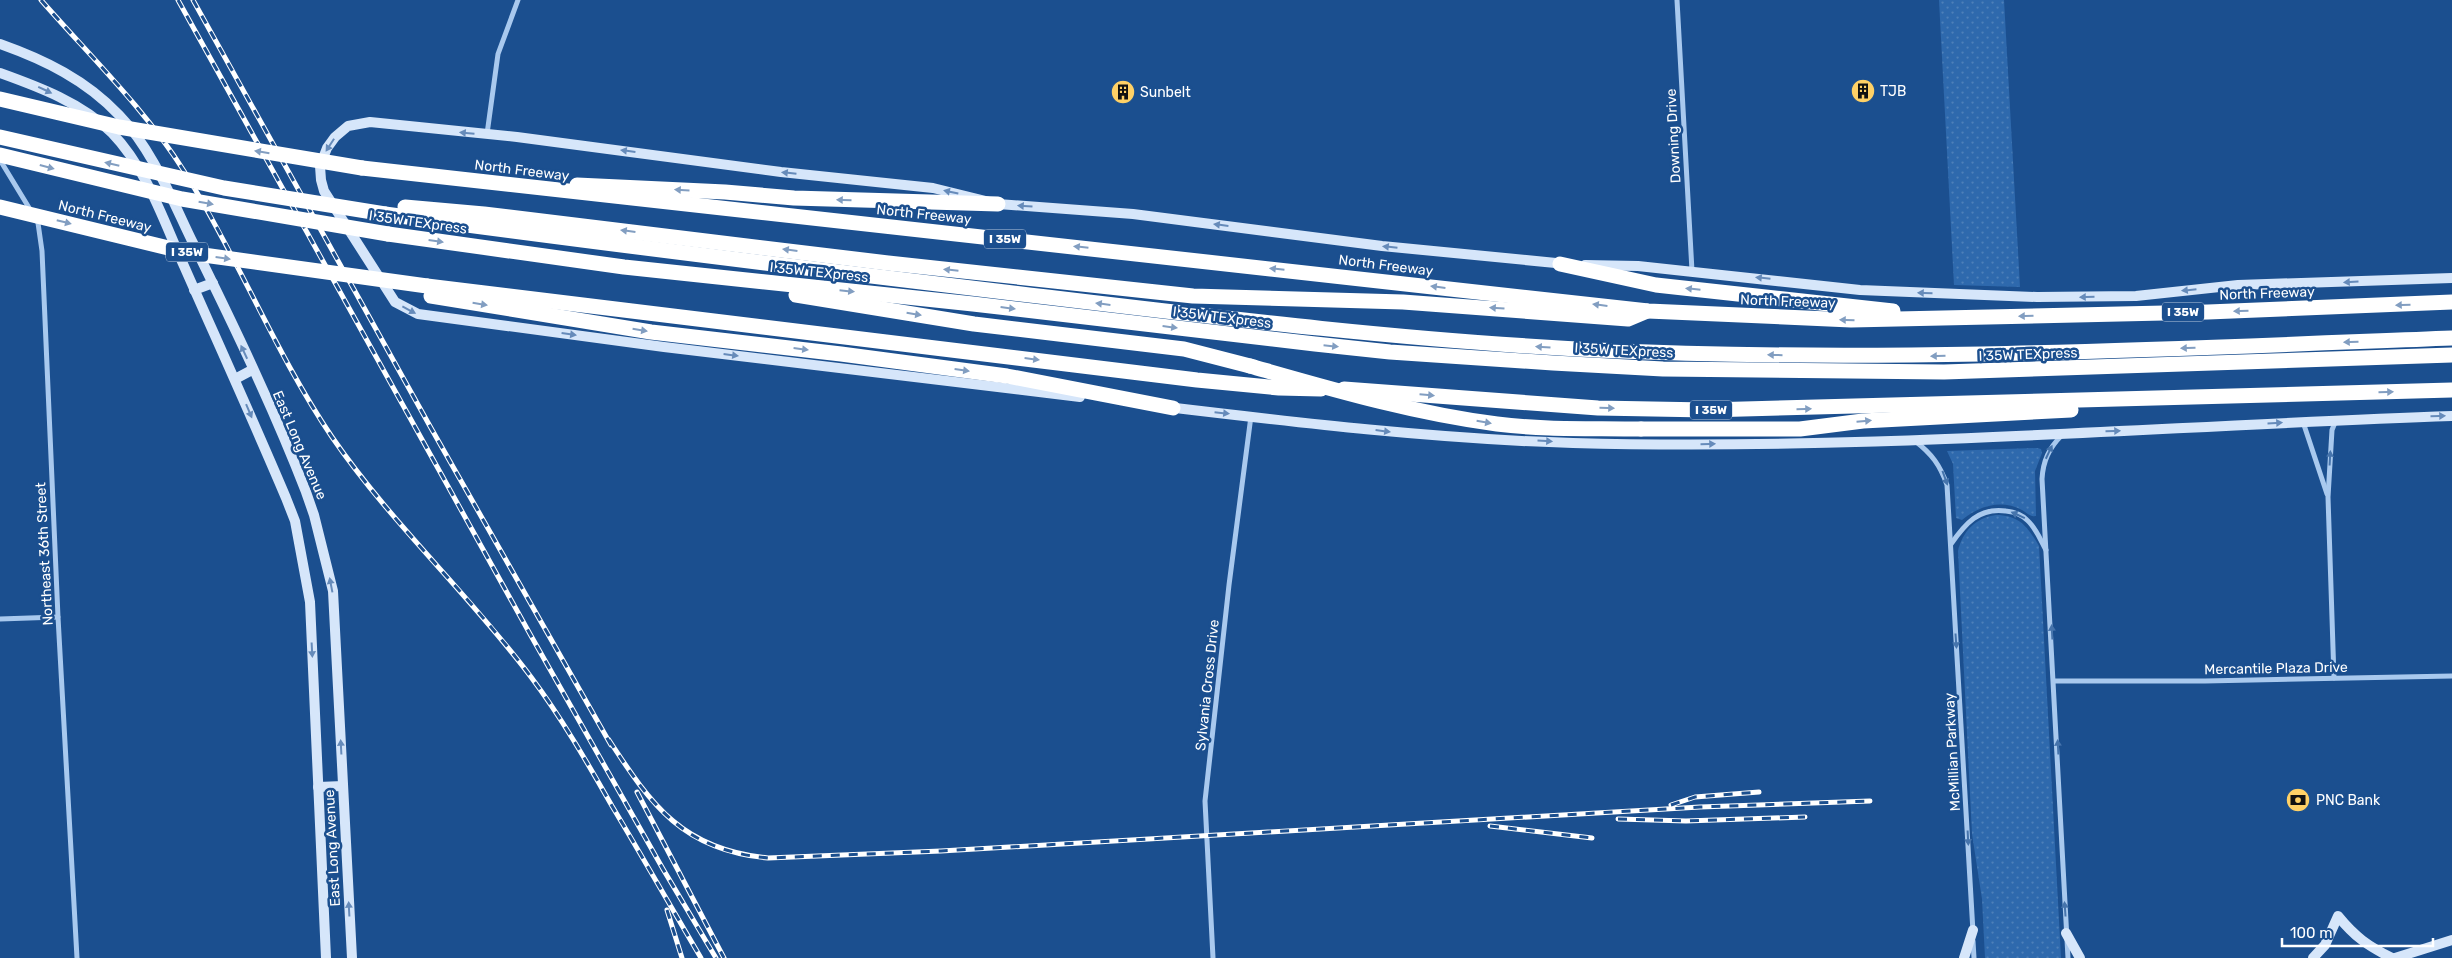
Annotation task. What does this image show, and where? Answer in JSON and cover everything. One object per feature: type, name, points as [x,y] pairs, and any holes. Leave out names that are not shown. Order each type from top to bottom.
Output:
[{"type":"highway","name":"North Freeway","points":[[0,99],[119,127],[362,168],[1648,311],[1851,320],[2208,312],[2452,302]]},
{"type":"highway","points":[[0,137],[151,173],[298,200],[383,210],[493,215],[888,263],[1193,296],[1403,302],[1628,319],[1648,311]]},
{"type":"highway","name":"I 35W TEXpress","points":[[0,155],[83,177],[182,199],[388,234],[624,267],[1390,352],[1654,369],[1953,372],[2452,354]]},
{"type":"highway","points":[[539,188],[592,184],[794,198],[998,204]]},
{"type":"highway","name":"North Freeway","points":[[0,207],[189,253],[377,280],[402,292],[429,291]]},
{"type":"highway","name":"I 35W TEXpress","points":[[383,210],[864,276],[1250,322],[1375,335],[1588,350],[1854,356],[1987,355],[2452,338]]},
{"type":"highway","points":[[1560,264],[1656,285],[1892,311],[1914,319]]},
{"type":"highway","points":[[624,267],[974,324],[1184,349],[1398,407],[1479,421],[1539,427],[1641,429],[1800,428],[1862,421],[2096,409],[2103,399]]},
{"type":"highway","points":[[429,291],[651,332],[1008,376],[1173,408]]},
{"type":"highway","name":"I 35W","points":[[429,291],[1197,380],[1279,388],[1361,390],[1598,408],[1707,410],[2452,390]]},
{"type":"main road","name":"East Long Avenue","points":[[0,44],[48,63],[76,78],[101,97],[136,136],[160,177],[213,284],[306,492],[317,523],[333,591],[352,958]]},
{"type":"main road","name":"East Long Avenue","points":[[0,72],[57,96],[84,111],[112,134],[145,182],[235,379],[295,521],[310,602],[326,958]]},
{"type":"main road","name":"North Freeway","points":[[2452,278],[2238,285],[2136,296],[2037,297],[1860,290],[1638,266],[1560,264],[1382,246],[1134,214],[998,204],[933,188],[781,172],[487,134],[370,122],[348,126],[335,137],[327,148],[320,166],[324,191],[394,302],[418,314],[664,347],[1173,408],[1414,435],[1570,443],[1693,445],[1915,441],[2303,421],[2452,416]]},
{"type":"main road","points":[[194,290],[213,284]]},
{"type":"main road","points":[[235,379],[252,370]]},
{"type":"main road","points":[[318,787],[343,786]]},
{"type":"main road","points":[[2313,958],[2325,945],[2338,916],[2365,945],[2394,958],[2452,940]]},
{"type":"main road","points":[[1964,958],[1972,930]]},
{"type":"main road","points":[[2066,933],[2080,958]]},
{"type":"street","points":[[487,134],[498,54],[518,0]]},
{"type":"street","name":"Downing Drive","points":[[1678,0],[1692,271]]},
{"type":"street","name":"Northeast 36th Street","points":[[0,160],[38,223],[42,251],[58,617],[77,958]]},
{"type":"street","name":"Sylvania Cross Drive","points":[[1213,958],[1205,836],[1205,801],[1229,585],[1251,416]]},
{"type":"street","points":[[2334,678],[2328,497],[2332,430],[2336,420]]},
{"type":"street","points":[[2303,421],[2328,497]]},
{"type":"street","points":[[2064,433],[2052,445],[2043,467],[2068,958]]},
{"type":"street","name":"McMillian Parkway","points":[[1915,441],[1931,453],[1941,467],[1947,485],[1974,958]]},
{"type":"street","points":[[1951,544],[1969,520],[1982,513],[1998,510],[2014,512],[2026,519],[2036,530],[2047,552]]},
{"type":"street","points":[[0,619],[58,617]]},
{"type":"street","name":"Mercantile Plaza Drive","points":[[2054,681],[2452,676]]},
{"type":"shaded area","points":[[1939,0],[2004,0],[2020,287],[1954,285]]},
{"type":"shaded area","points":[[2041,449],[2042,453],[2035,471],[2036,516],[2014,507],[1998,505],[1983,508],[1962,520],[1956,518],[1953,464],[1947,451]]},
{"type":"shaded area","points":[[1996,515],[2011,517],[2022,523],[2039,546],[2061,958],[1985,958],[1982,899],[1972,834],[1958,551],[1963,537],[1976,522]]},
{"type":"railway","points":[[41,0],[134,104],[184,171],[222,237],[292,372],[332,437],[379,499],[507,646],[542,692],[583,756],[701,958]]},
{"type":"railway","points":[[178,0],[530,634],[663,869],[716,958]]},
{"type":"railway","points":[[193,0],[431,428],[611,745]]},
{"type":"railway","points":[[609,740],[640,785],[673,821],[692,835],[713,845],[739,853],[768,858],[941,851],[1700,807],[1870,801]]},
{"type":"railway","points":[[637,792],[724,958]]},
{"type":"railway","points":[[1671,805],[1695,797],[1759,792]]},
{"type":"railway","points":[[1618,819],[1686,821],[1805,817]]},
{"type":"railway","points":[[1490,826],[1592,838]]},
{"type":"railway","points":[[667,910],[682,958]]},
{"type":"place","name":"TJB","points":[[1863,91]]},
{"type":"place","name":"Sunbelt","points":[[1123,92]]},
{"type":"place","name":"PNC Bank","points":[[2298,800]]}]
